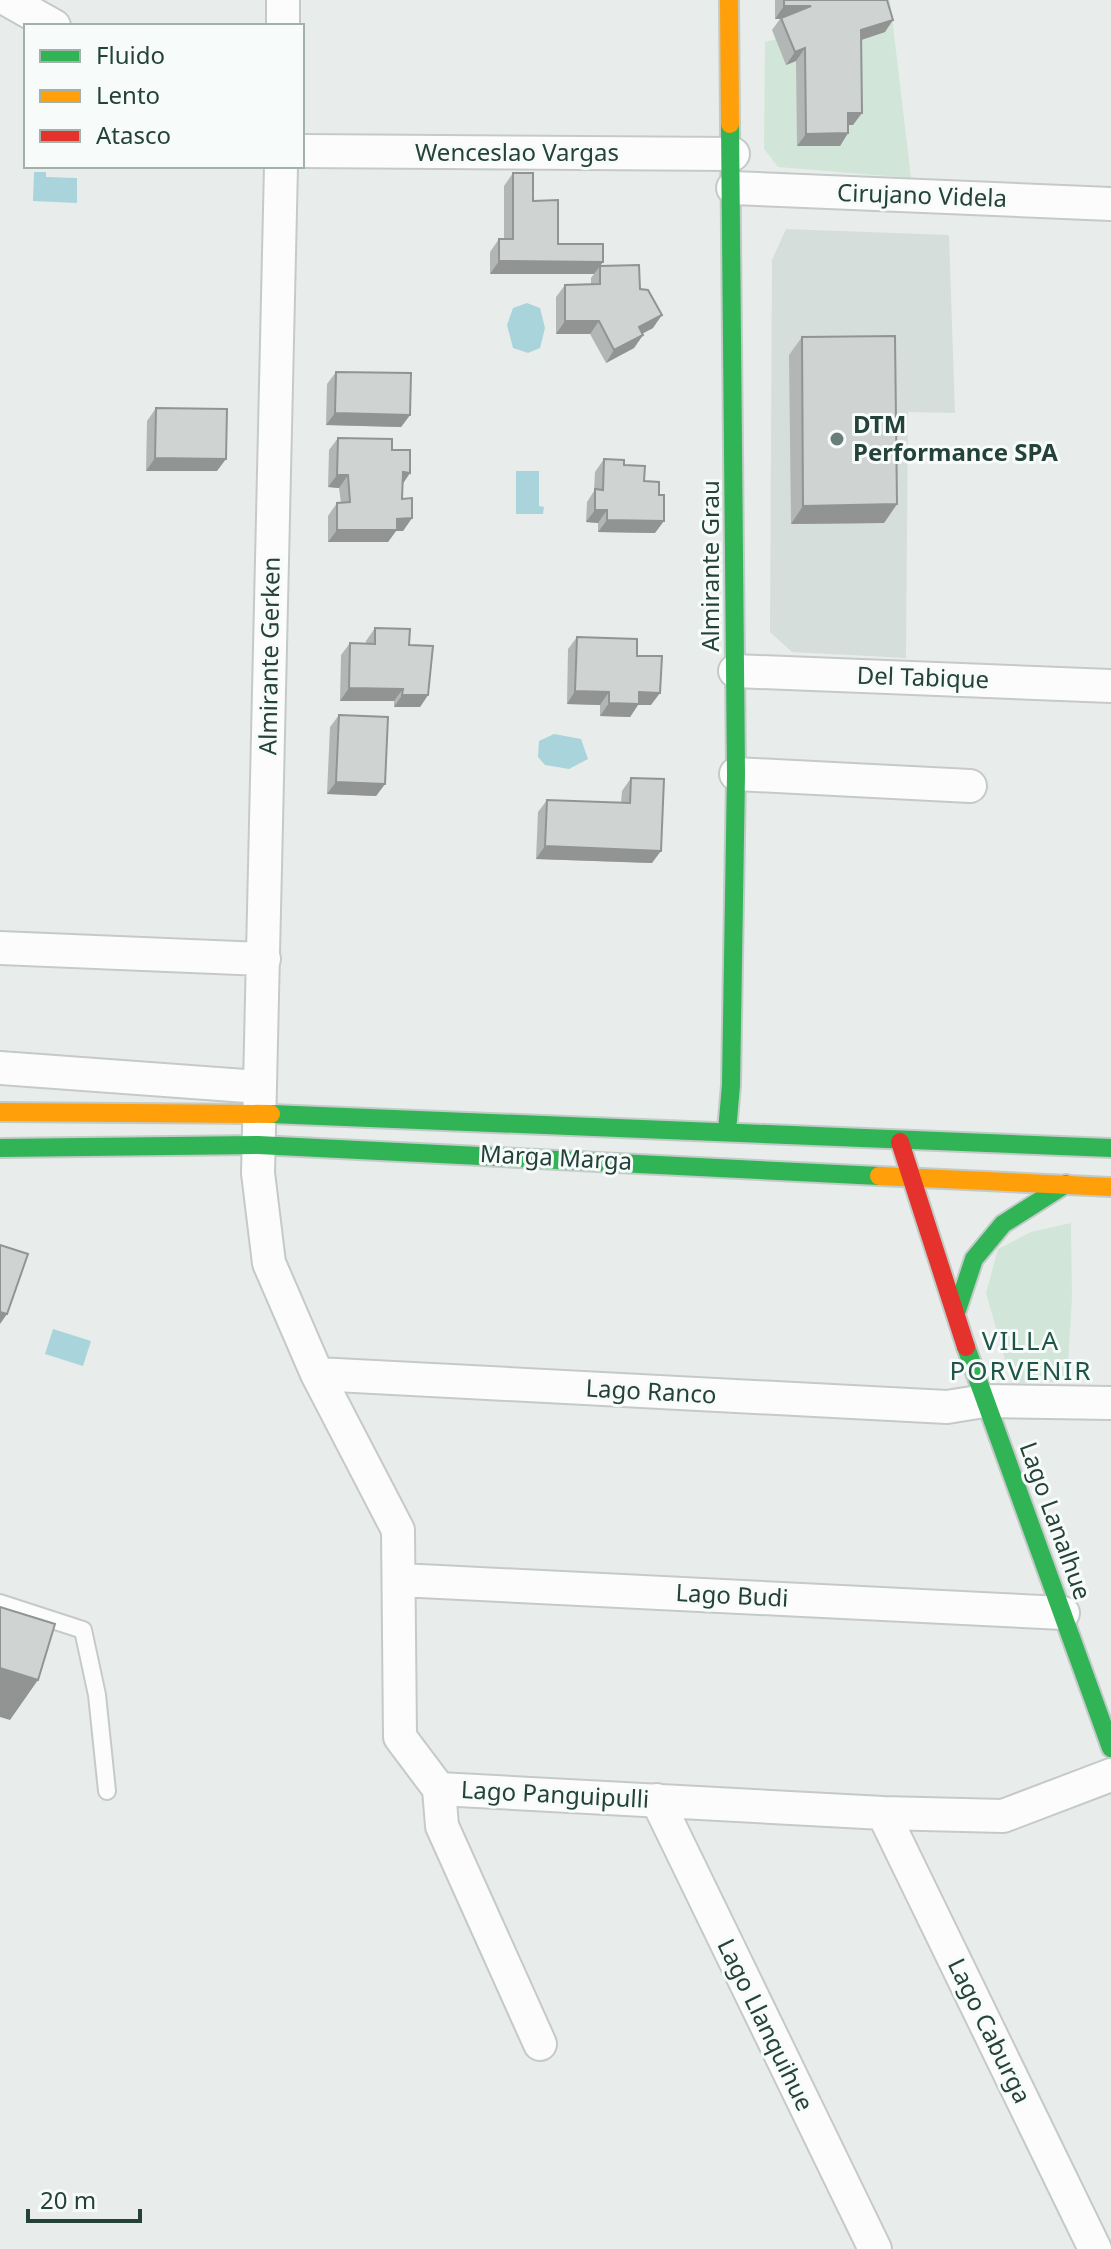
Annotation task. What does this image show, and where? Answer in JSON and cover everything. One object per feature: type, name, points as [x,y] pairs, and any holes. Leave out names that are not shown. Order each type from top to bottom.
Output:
[{"type":"main road","name":"Almirante Grau","points":[[727,1131],[731,1085],[736,774],[733,154],[729,0]]},
{"type":"main road","name":"Marga Marga","points":[[0,1112],[258,1115],[1111,1148]]},
{"type":"main road","name":"Marga Marga","points":[[0,1148],[258,1115],[632,1162],[1111,1187]]},
{"type":"main road","points":[[632,1162],[696,1148],[727,1131],[790,1170]]},
{"type":"main road","name":"Lago Lanalhue","points":[[900,1139],[984,1401],[1111,1748]]},
{"type":"main road","points":[[957,1310],[974,1259],[1003,1224],[1066,1184]]},
{"type":"street","points":[[8,0],[50,24]]},
{"type":"street","points":[[283,0],[283,24]]},
{"type":"street","name":"Wenceslao Vargas","points":[[304,151],[733,154]]},
{"type":"street","name":"Almirante Gerken","points":[[258,1115],[281,168]]},
{"type":"street","name":"Cirujano Videla","points":[[733,188],[1111,204]]},
{"type":"street","name":"Del Tabique","points":[[735,671],[1111,686]]},
{"type":"street","points":[[736,774],[970,786]]},
{"type":"street","points":[[0,948],[264,959]]},
{"type":"street","name":"Marga Marga","points":[[0,1068],[258,1115]]},
{"type":"street","name":"Lago Panguipulli","points":[[258,1115],[258,1173],[269,1263],[317,1374],[398,1530],[400,1737],[439,1789],[883,1813],[1003,1816],[1111,1775]]},
{"type":"street","name":"Lago Ranco","points":[[317,1374],[947,1407],[984,1401],[1111,1403]]},
{"type":"street","name":"Lago Budi","points":[[400,1580],[1063,1613]]},
{"type":"street","points":[[439,1789],[442,1826],[540,2044]]},
{"type":"street","name":"Lago Llanquihue","points":[[657,1800],[875,2249]]},
{"type":"street","name":"Lago Caburga","points":[[883,1813],[1095,2249]]},
{"type":"lane","points":[[0,1603],[83,1630],[95,1682],[107,1791]]},
{"type":"shaded area","points":[[786,229],[949,235],[955,413],[908,412],[906,658],[792,652],[770,632],[772,260]]},
{"type":"green space","points":[[875,0],[890,0],[911,178],[778,167],[764,149],[765,42],[777,39],[840,125],[852,125],[852,43]]},
{"type":"green space","points":[[1071,1223],[1072,1298],[1067,1381],[1012,1384],[986,1293],[998,1249],[1031,1232]]},
{"type":"water","points":[[34,172],[46,172],[46,177],[77,178],[77,203],[33,201]]},
{"type":"water","points":[[527,303],[540,308],[545,328],[540,348],[528,353],[513,348],[507,325],[513,308]]},
{"type":"water","points":[[516,471],[539,471],[539,506],[544,507],[543,514],[516,514]]},
{"type":"water","points":[[554,734],[581,739],[588,759],[569,769],[545,765],[538,757],[539,741]]},
{"type":"water","points":[[53,1329],[91,1341],[83,1366],[45,1354]]},
{"type":"building","points":[[784,0],[887,0],[893,20],[861,30],[862,113],[848,113],[848,133],[806,134],[805,48],[795,52],[781,18],[811,6],[784,6]]},
{"type":"building","points":[[513,173],[533,173],[533,201],[558,200],[558,244],[603,244],[603,262],[499,261],[499,239],[513,239]]},
{"type":"building","points":[[639,265],[640,289],[648,290],[662,315],[639,327],[643,335],[614,350],[599,321],[565,321],[565,285],[600,284],[600,266]]},
{"type":"building","name":"DTM Performance SPA","points":[[895,336],[897,504],[803,506],[802,337]]},
{"type":"building","points":[[336,372],[411,373],[410,415],[335,413]]},
{"type":"building","points":[[156,408],[227,409],[226,459],[155,458]]},
{"type":"building","points":[[338,438],[392,439],[392,450],[410,450],[410,473],[403,472],[402,499],[412,498],[412,518],[397,519],[397,530],[337,530],[337,503],[350,502],[348,475],[337,475]]},
{"type":"building","points":[[604,459],[624,460],[624,465],[645,466],[644,481],[659,482],[659,495],[664,495],[664,521],[607,520],[607,510],[595,510],[595,489],[603,490]]},
{"type":"building","points":[[375,628],[410,629],[409,645],[433,646],[428,695],[402,695],[403,689],[349,688],[350,643],[375,644]]},
{"type":"building","points":[[577,637],[637,639],[637,656],[662,656],[660,693],[639,692],[639,704],[609,703],[609,692],[575,691]]},
{"type":"building","points":[[339,715],[388,717],[385,784],[336,782]]},
{"type":"building","points":[[631,778],[664,779],[661,851],[545,846],[547,800],[630,803]]},
{"type":"building","points":[[0,1245],[28,1254],[7,1314],[0,1312]]},
{"type":"building","points":[[0,1607],[55,1624],[38,1680],[0,1668]]},
{"type":"traffic: fast","points":[[727,1131],[731,1085],[736,774],[730,124]]},
{"type":"traffic: fast","points":[[271,1114],[1111,1148]]},
{"type":"traffic: fast","points":[[0,1148],[258,1145],[879,1176]]},
{"type":"traffic: fast","points":[[957,1310],[974,1259],[1003,1224],[1066,1184]]},
{"type":"traffic: fast","points":[[966,1347],[1111,1748]]},
{"type":"traffic: slow","points":[[729,0],[730,124]]},
{"type":"traffic: slow","points":[[0,1112],[271,1114]]},
{"type":"traffic: slow","points":[[879,1176],[1111,1187]]},
{"type":"traffic: jam","points":[[900,1142],[966,1347]]},
{"type":"place","name":"DTM Performance SPA","points":[[837,439]]},
{"type":"district","name":"VILLA PORVENIR","points":[[1021,1356]]}]
